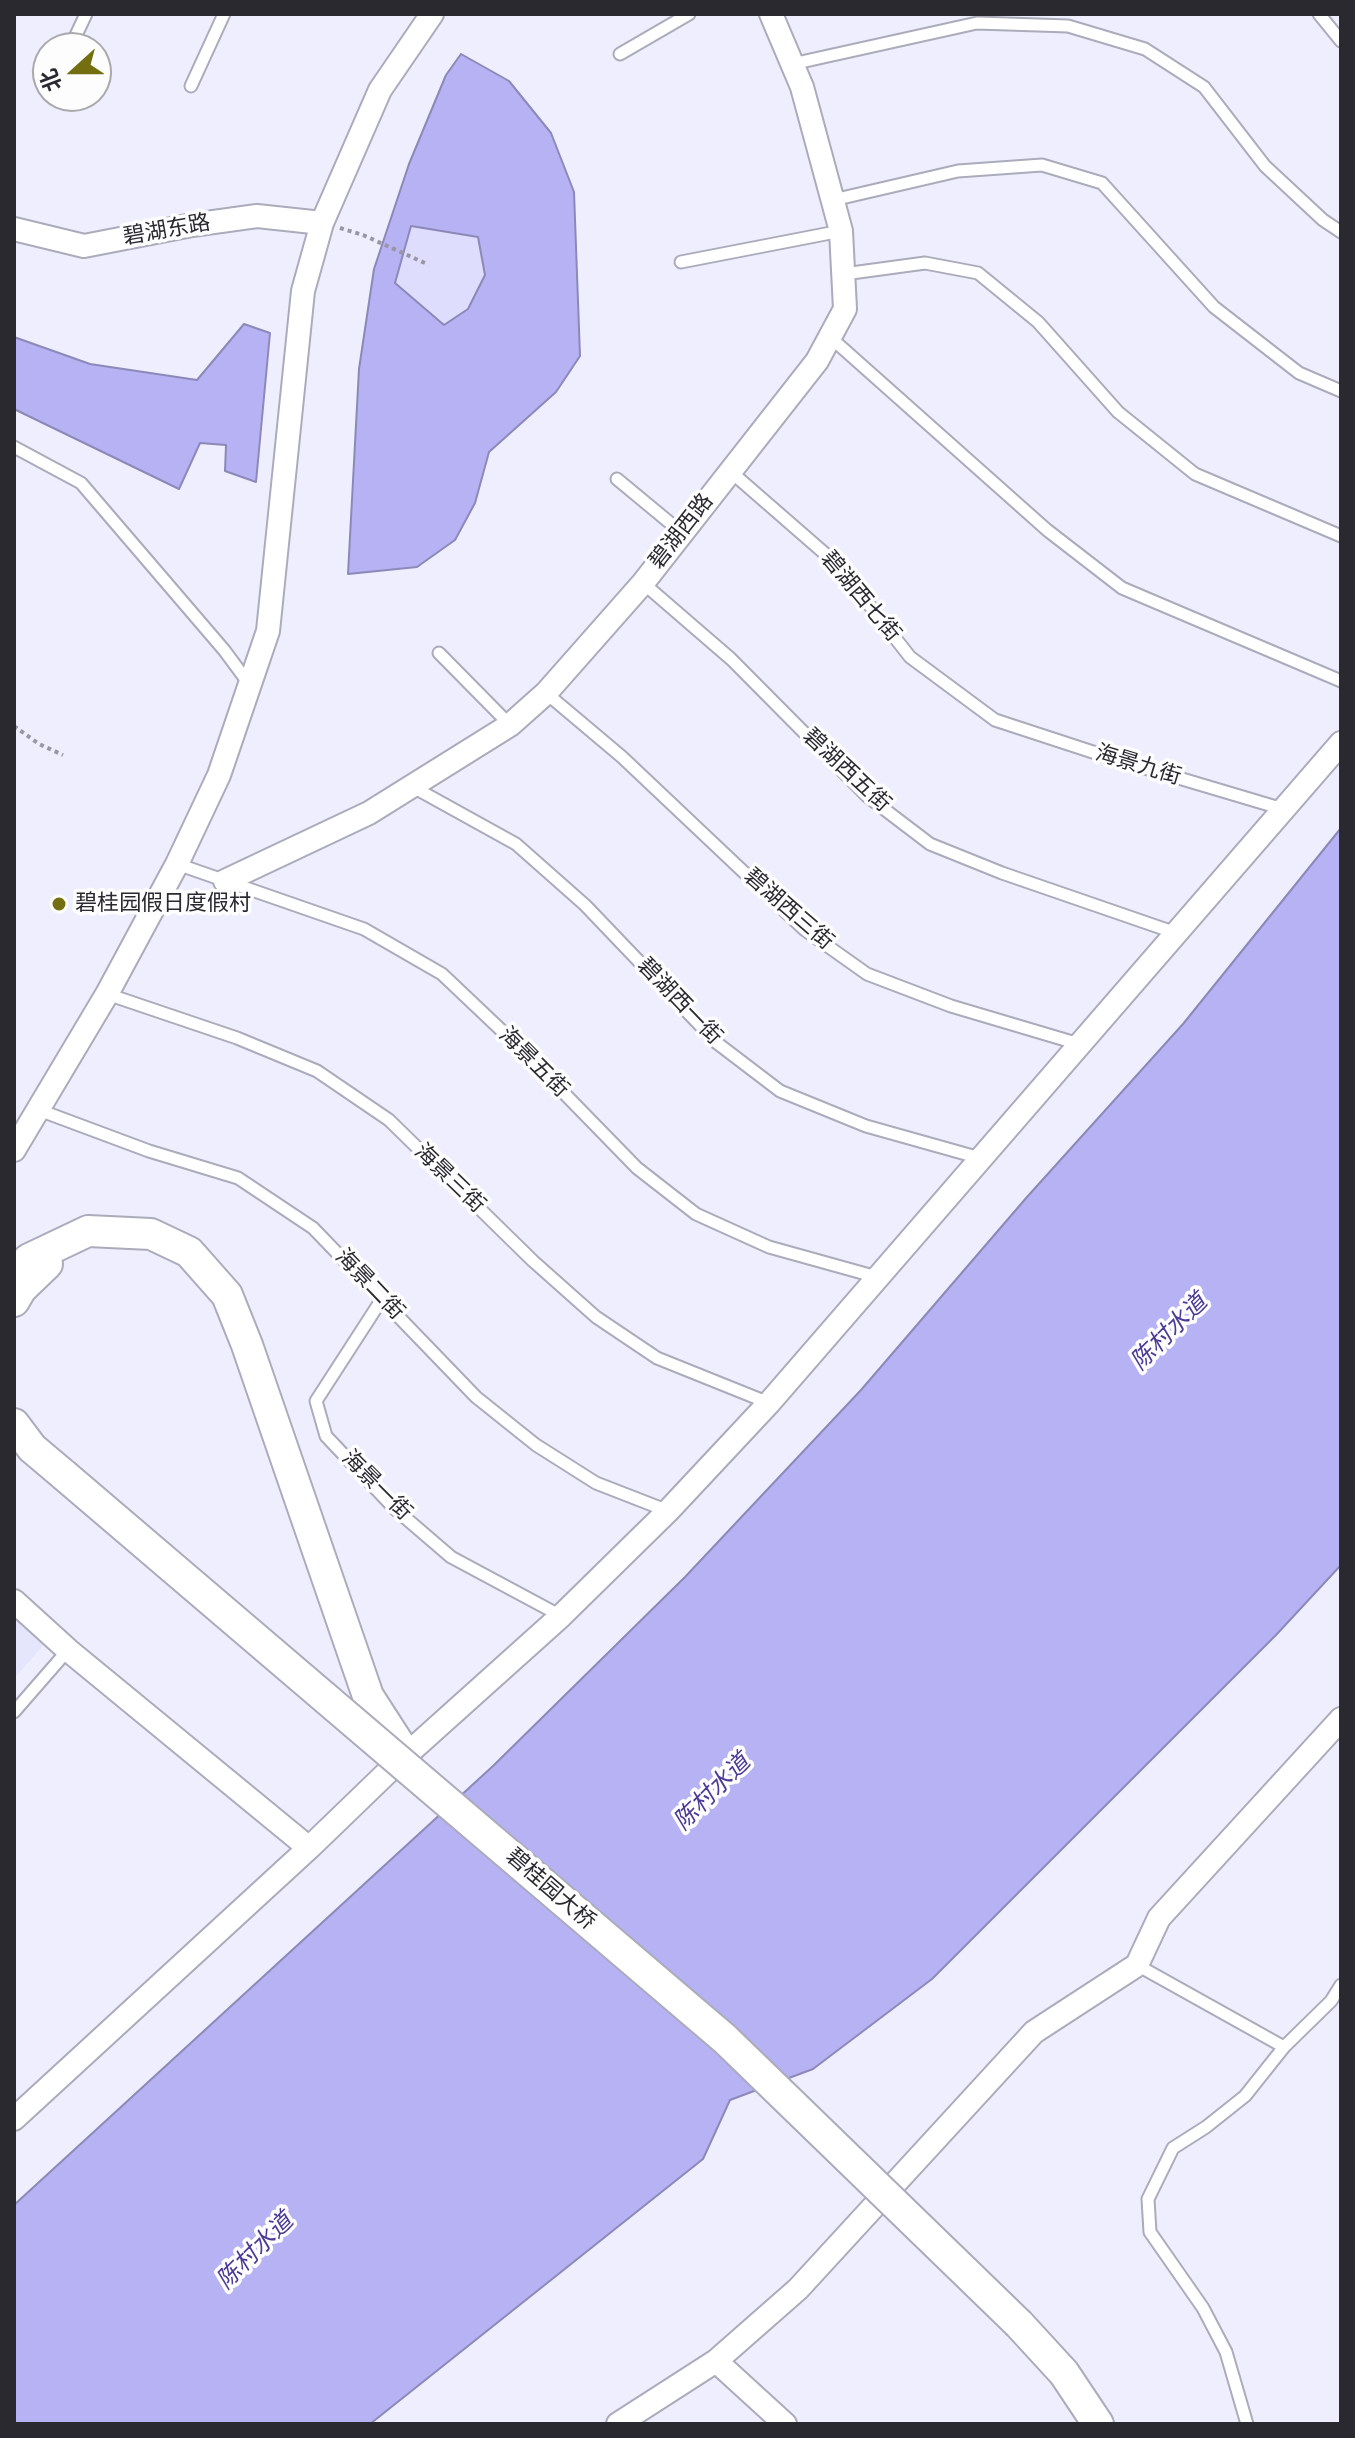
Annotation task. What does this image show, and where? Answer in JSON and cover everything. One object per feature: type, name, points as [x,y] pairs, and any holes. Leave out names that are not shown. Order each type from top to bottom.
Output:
[{"type":"main road","points":[[14,1273],[29,1259],[88,1231],[151,1234],[189,1252],[227,1295],[368,1696],[400,1760]]},
{"type":"main road","points":[[14,1301],[21,1289],[47,1264],[82,1248],[99,1247],[144,1251],[183,1270],[217,1305],[241,1362],[362,1713],[400,1760]]},
{"type":"main road","points":[[14,1424],[57,1479]]},
{"type":"main road","points":[[14,1449],[57,1479]]},
{"type":"main road","name":"碧桂园大桥","points":[[57,1479],[725,2039],[1010,2324]]},
{"type":"main road","points":[[1010,2324],[1081,2424]]},
{"type":"main road","points":[[1010,2324],[1064,2373],[1098,2424]]},
{"type":"street","points":[[14,1150],[107,994],[177,864],[219,775],[268,631],[303,291],[322,223],[380,90],[432,14]]},
{"type":"street","name":"碧湖西路","points":[[225,881],[369,813],[510,725],[546,693],[643,583],[817,361],[845,309],[841,231],[802,87],[771,14]]},
{"type":"street","name":"碧湖东路","points":[[14,229],[84,246],[257,216],[322,223]]},
{"type":"street","points":[[14,2119],[309,1848],[400,1760],[561,1616],[668,1511],[769,1403],[1341,743]]},
{"type":"street","points":[[14,1601],[68,1650],[309,1848]]},
{"type":"street","points":[[618,2424],[716,2361],[798,2289],[1034,2032],[1137,1965],[1159,1918],[1341,1719]]},
{"type":"street","points":[[716,2361],[785,2424]]},
{"type":"lane","points":[[191,86],[224,14]]},
{"type":"lane","points":[[620,54],[689,14]]},
{"type":"lane","points":[[1319,14],[1341,41]]},
{"type":"lane","points":[[792,64],[977,23],[1068,26],[1145,49],[1204,87],[1265,166],[1323,220],[1341,232]]},
{"type":"lane","points":[[833,200],[958,171],[1042,165],[1102,183],[1214,307],[1299,373],[1341,391]]},
{"type":"lane","points":[[681,262],[841,231]]},
{"type":"lane","points":[[844,274],[925,263],[978,273],[1038,322],[1118,412],[1195,474],[1341,536]]},
{"type":"lane","points":[[830,337],[1047,530],[1122,588],[1341,681]]},
{"type":"lane","points":[[14,447],[81,483],[224,650],[250,685]]},
{"type":"lane","name":"碧湖西七街","points":[[729,471],[838,565],[910,657],[995,720]]},
{"type":"lane","points":[[617,479],[681,532]]},
{"type":"lane","name":"碧湖西五街","points":[[643,583],[731,659],[867,796],[930,844],[1002,873],[1176,933]]},
{"type":"lane","points":[[439,653],[510,725]]},
{"type":"lane","name":"碧湖西三街","points":[[546,693],[622,757],[805,930],[867,974],[951,1006],[1079,1044]]},
{"type":"lane","name":"海景九街","points":[[995,720],[1283,809]]},
{"type":"lane","name":"碧湖西一街","points":[[412,786],[516,844],[585,905],[717,1043],[780,1091],[866,1126],[980,1158]]},
{"type":"lane","name":"海景五街","points":[[177,864],[364,929],[442,974],[519,1047],[637,1168],[696,1214],[769,1247],[877,1277]]},
{"type":"lane","name":"海景三街","points":[[107,994],[237,1038],[317,1071],[389,1120],[533,1261],[596,1317],[657,1358],[769,1403]]},
{"type":"lane","name":"海景二街","points":[[39,1110],[149,1151],[238,1178],[313,1228],[476,1397],[536,1445],[596,1483],[668,1511]]},
{"type":"lane","name":"海景一街","points":[[382,1299],[316,1401],[326,1436],[394,1508],[451,1557],[561,1616]]},
{"type":"lane","points":[[14,1712],[68,1650]]},
{"type":"lane","points":[[1137,1965],[1284,2047]]},
{"type":"lane","points":[[1247,2424],[1226,2352],[1203,2308],[1150,2232],[1148,2199],[1173,2148],[1245,2096],[1284,2047],[1331,2001],[1341,1985]]},
{"type":"path","points":[[363,235],[427,264]]},
{"type":"path","points":[[14,726],[39,744],[63,755]]},
{"type":"shaded area","points":[[411,226],[478,236],[485,275],[468,309],[444,325],[395,283]]},
{"type":"shaded area","points":[[14,1613],[47,1641],[14,1679]]},
{"type":"water","points":[[461,54],[509,81],[551,133],[574,192],[580,356],[556,392],[489,452],[475,503],[455,540],[417,567],[348,574],[359,369],[374,269],[409,164],[446,75]],"holes":[[[411,226],[478,237],[485,275],[468,309],[444,325],[395,283]]]},
{"type":"water","points":[[244,324],[270,333],[256,482],[225,471],[226,445],[200,443],[179,489],[14,409],[14,337],[90,364],[197,380]]},
{"type":"water","name":"陈村水道","points":[[1341,828],[1341,1565],[1276,1635],[932,1979],[813,2069],[730,2100],[703,2159],[370,2424],[14,2424],[14,2205],[493,1766],[685,1577],[861,1390],[1027,1197],[1183,1024]]},
{"type":"place","name":"碧桂园假日度假村","points":[[59,904]]}]
